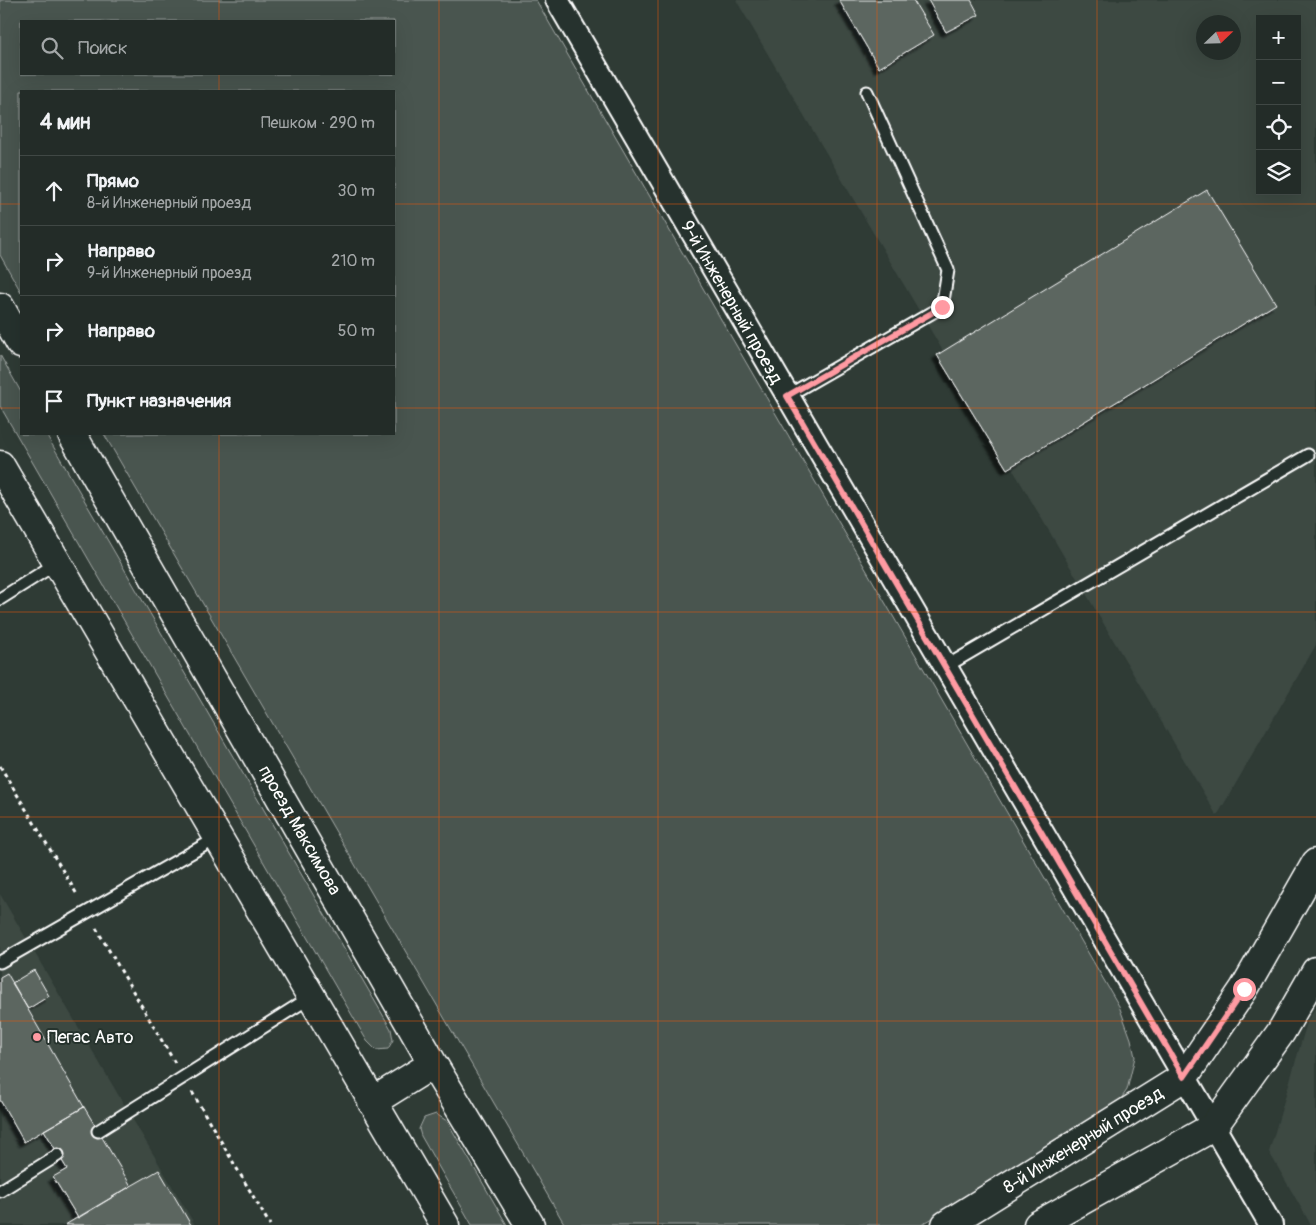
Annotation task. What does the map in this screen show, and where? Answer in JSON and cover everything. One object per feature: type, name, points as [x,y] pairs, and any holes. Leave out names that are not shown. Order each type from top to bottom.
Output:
[{"type":"main road","points":[[0,307],[20,342]]},
{"type":"main road","name":"проезд Максимова","points":[[73,435],[433,1064],[530,1225]]},
{"type":"main road","points":[[0,465],[445,1225]]},
{"type":"main road","name":"8-й Инженерный проезд","points":[[946,1225],[1184,1077],[1244,989],[1316,863]]},
{"type":"main road","points":[[1038,1225],[1213,1127],[1282,1032],[1316,971]]},
{"type":"main road","points":[[372,1102],[433,1064]]},
{"type":"street","name":"9-й Инженерный проезд","points":[[557,0],[1271,1225]]},
{"type":"lane","points":[[787,396],[942,307],[948,270],[867,92]]},
{"type":"lane","points":[[945,667],[1308,455]]},
{"type":"lane","points":[[0,599],[57,563]]},
{"type":"lane","points":[[0,962],[217,838]]},
{"type":"lane","points":[[98,1130],[311,997]]},
{"type":"lane","points":[[0,1191],[58,1155]]},
{"type":"path","points":[[0,766],[270,1225]]},
{"type":"shaded area","points":[[0,0],[536,0],[1119,1006],[1131,1039],[1135,1057],[1127,1090],[1114,1109],[1087,1128],[921,1225],[565,1225],[105,435],[395,435],[395,90],[20,90],[20,290],[0,255]]},
{"type":"shaded area","points":[[736,0],[1316,0],[1316,645],[1217,816]]},
{"type":"shaded area","points":[[0,355],[20,390],[20,435],[47,435],[391,1029],[393,1040],[388,1049],[376,1050],[367,1041],[0,406]]},
{"type":"shaded area","points":[[0,894],[195,1225],[0,1225]]},
{"type":"shaded area","points":[[1316,1007],[1316,1225],[1311,1225],[1269,1152],[1308,1019]]},
{"type":"shaded area","points":[[436,1114],[447,1121],[507,1225],[472,1225],[421,1136],[419,1129],[424,1118]]},
{"type":"building","points":[[839,0],[913,0],[934,35],[879,68]]},
{"type":"building","points":[[928,0],[971,0],[979,15],[946,32]]},
{"type":"building","points":[[1207,190],[1276,304],[1007,469],[937,355]]},
{"type":"building","points":[[34,970],[49,996],[28,1009],[12,983]]},
{"type":"building","points":[[7,973],[84,1107],[24,1142],[0,1100],[0,977]]},
{"type":"building","points":[[84,1107],[131,1186],[78,1218],[53,1177],[67,1169],[44,1130]]},
{"type":"building","points":[[159,1170],[191,1225],[65,1225],[131,1186]]},
{"type":"place","name":"Пегас Авто","points":[[37,1037]]},
{"type":"route","points":[[942,307],[787,396],[1184,1077],[1244,989]]}]
